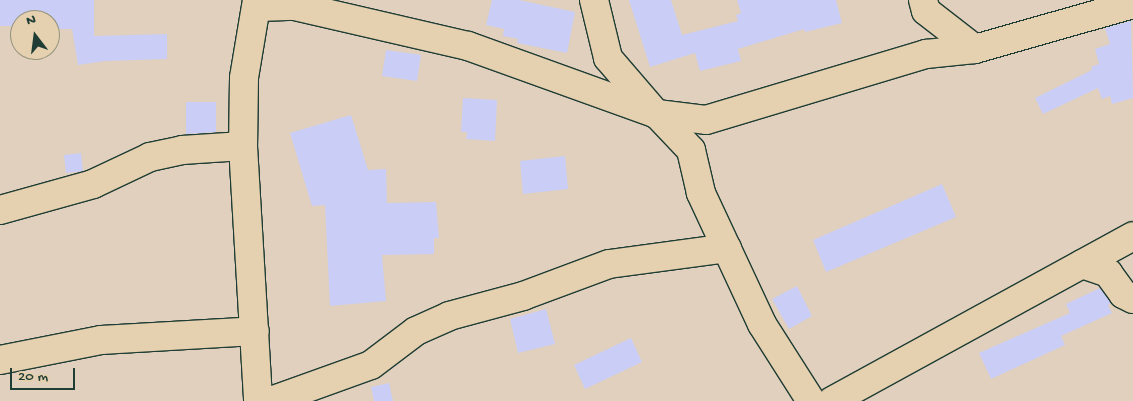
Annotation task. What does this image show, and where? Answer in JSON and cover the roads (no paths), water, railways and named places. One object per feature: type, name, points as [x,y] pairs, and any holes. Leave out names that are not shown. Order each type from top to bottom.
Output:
[{"type":"street","points":[[594,0],[608,58],[691,150],[701,193],[762,324],[811,401]]},
{"type":"street","points":[[923,0],[926,11],[975,49]]},
{"type":"street","points":[[258,401],[243,146],[244,78],[258,4],[295,6],[468,46],[657,114],[706,120],[926,54],[975,49],[1133,4]]},
{"type":"street","points":[[0,210],[93,184],[150,157],[182,150],[243,146]]},
{"type":"street","points":[[832,401],[1133,236]]},
{"type":"street","points":[[271,401],[371,365],[416,331],[449,316],[523,296],[608,264],[727,248]]},
{"type":"street","points":[[1082,264],[1108,273],[1123,294],[1133,299]]},
{"type":"street","points":[[0,360],[100,340],[255,331]]}]
